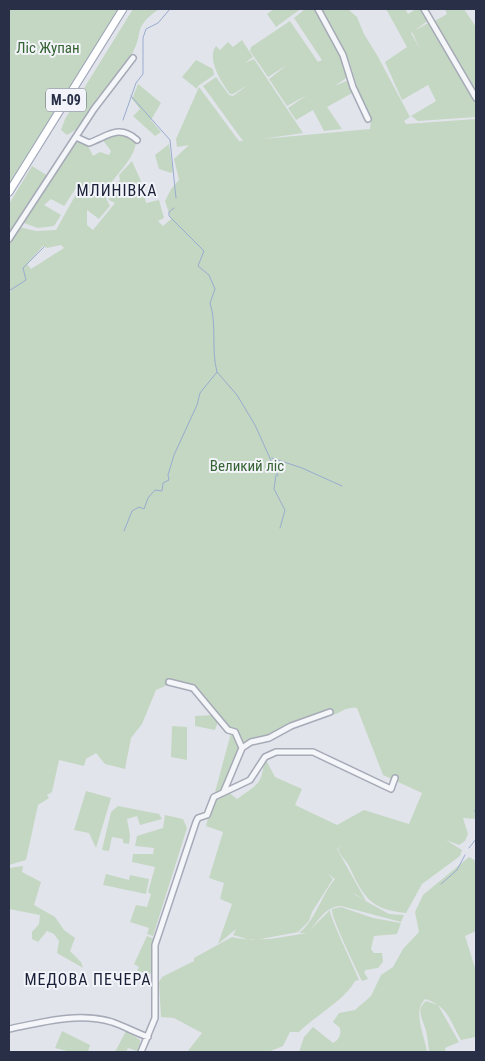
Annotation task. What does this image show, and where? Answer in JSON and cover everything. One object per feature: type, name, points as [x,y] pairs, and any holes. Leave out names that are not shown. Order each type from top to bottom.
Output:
[{"type":"main road","name":"М-09","points":[[9,192],[123,9]]},
{"type":"street","points":[[318,9],[343,55],[353,87],[368,120]]},
{"type":"street","points":[[426,9],[476,98]]},
{"type":"street","points":[[9,239],[94,109],[133,58]]},
{"type":"street","points":[[76,138],[89,143],[117,130],[127,132],[137,140]]},
{"type":"street","points":[[169,682],[193,688],[228,730],[235,732],[242,748]]},
{"type":"street","points":[[224,791],[242,748],[250,742],[269,738],[290,726],[330,712]]},
{"type":"street","points":[[141,1052],[155,1018],[155,946],[196,822],[207,815],[214,797],[250,780],[265,757],[276,752],[313,752],[391,789],[395,778]]},
{"type":"street","points":[[9,1029],[72,1017],[111,1022],[148,1037]]},
{"type":"green space","name":"Ліс Жупан","points":[[9,9],[119,9],[9,185]]},
{"type":"green space","points":[[133,9],[159,9],[145,21],[140,30],[136,46],[122,70],[101,96],[100,94],[77,129],[67,135],[61,130],[65,119]]},
{"type":"green space","points":[[274,9],[299,10],[276,27],[267,14]]},
{"type":"green space","points":[[305,9],[316,9],[337,44],[348,77],[334,86],[349,80],[354,92],[327,107],[342,129],[324,131],[313,110],[296,120],[288,108],[307,95],[287,106],[269,79],[287,65],[268,77],[250,51],[251,47],[290,21],[318,62],[322,60],[294,18]]},
{"type":"green space","name":"Великий ліс","points":[[321,9],[348,9],[357,17],[364,34],[410,117],[404,121],[406,124],[476,119],[476,819],[463,818],[468,834],[465,841],[459,845],[446,840],[462,850],[460,856],[422,884],[406,913],[384,909],[369,900],[338,849],[342,846],[337,849],[366,901],[353,893],[355,895],[389,914],[404,915],[401,922],[341,906],[327,911],[311,929],[330,910],[359,980],[355,981],[338,1001],[299,1032],[290,1032],[283,1046],[268,1052],[187,1052],[202,1033],[174,1018],[161,1017],[159,982],[162,977],[194,961],[194,958],[232,937],[247,939],[233,935],[236,929],[218,944],[232,904],[220,899],[224,883],[209,878],[223,832],[206,826],[213,800],[228,792],[237,799],[258,783],[265,758],[275,777],[302,789],[295,805],[337,825],[364,810],[409,824],[422,793],[383,775],[357,708],[347,709],[250,743],[239,744],[241,748],[223,790],[215,792],[231,733],[218,722],[215,730],[195,726],[195,716],[213,715],[192,690],[170,684],[156,690],[142,724],[131,738],[125,769],[105,764],[96,753],[86,759],[84,766],[59,760],[52,792],[47,795],[49,798],[38,805],[26,860],[9,865],[9,294],[12,290],[9,292],[9,241],[19,227],[36,231],[56,230],[80,187],[78,185],[64,206],[51,199],[44,205],[61,215],[54,226],[38,228],[21,222],[78,140],[87,144],[93,156],[100,152],[109,155],[111,151],[102,139],[120,134],[136,142],[135,148],[104,194],[110,206],[99,219],[87,210],[87,225],[93,230],[115,203],[109,200],[107,193],[120,180],[119,175],[132,161],[141,181],[146,203],[159,200],[164,218],[158,221],[163,226],[171,219],[165,201],[171,189],[179,180],[174,159],[189,145],[177,147],[176,139],[199,87],[239,141],[243,141],[203,86],[216,77],[229,95],[233,96],[248,85],[230,94],[216,71],[213,51],[216,46],[220,50],[228,42],[233,47],[242,40],[253,57],[245,63],[254,59],[303,133],[262,139],[370,129],[371,119],[360,96],[349,60]],"holes":[[[61,245],[64,248],[31,269],[27,264],[43,246],[47,248]],[[327,873],[335,879],[310,921],[299,933],[307,933],[261,939],[298,932],[309,921],[312,912],[333,879]]]},
{"type":"green space","points":[[386,9],[405,9],[408,14],[416,9],[422,9],[429,20],[414,31],[430,22],[476,100],[476,117],[418,121],[411,116],[436,101],[428,85],[402,100],[385,62],[407,47]]},
{"type":"green space","points":[[445,9],[464,9],[476,27],[476,95],[433,22],[447,14]]},
{"type":"green space","points":[[196,60],[213,69],[214,75],[198,86],[197,89],[182,77]]},
{"type":"green space","points":[[138,84],[161,103],[151,120],[161,132],[155,136],[133,116],[140,109],[132,99]]},
{"type":"green space","points":[[169,144],[173,171],[171,173],[159,169],[155,155]]},
{"type":"green space","points":[[32,166],[48,176],[9,235],[9,204]]},
{"type":"green space","points":[[172,726],[187,727],[187,760],[171,757]]},
{"type":"green space","points":[[86,791],[111,798],[96,848],[89,833],[74,830]]},
{"type":"green space","points":[[118,806],[159,814],[162,819],[140,825],[137,816],[127,819],[130,835],[129,844],[123,843],[123,839],[112,837],[109,851],[102,850],[111,812]]},
{"type":"green space","points":[[165,815],[183,819],[187,828],[153,936],[147,934],[149,928],[130,922],[136,905],[147,907],[151,894],[148,892],[155,867],[132,862],[133,854],[153,854],[154,848],[135,846],[137,836],[163,828]]},
{"type":"green space","points":[[469,857],[476,861],[476,931],[465,936],[476,971],[476,1037],[461,1040],[444,1010],[425,999],[421,1004],[419,1017],[427,1052],[299,1052],[304,1037],[313,1027],[333,1043],[338,1039],[340,1028],[333,1022],[339,1013],[355,1010],[371,996],[381,975],[393,967],[403,949],[419,932],[415,912],[423,895]]},
{"type":"green space","points":[[23,866],[22,872],[41,882],[34,905],[55,917],[64,930],[75,938],[70,951],[81,962],[83,968],[57,953],[59,941],[54,934],[47,931],[38,942],[32,939],[32,932],[39,924],[40,915],[9,909],[9,868]]},
{"type":"green space","points":[[106,874],[129,880],[130,875],[149,879],[146,894],[103,885]]},
{"type":"green space","points":[[341,907],[373,918],[401,923],[397,934],[374,936],[371,949],[374,953],[382,953],[383,962],[378,968],[366,970],[364,972],[368,979],[362,981],[339,932],[333,914],[332,909]]},
{"type":"green space","points":[[163,911],[154,945],[152,972],[149,974],[137,971],[139,967],[134,964],[147,936],[154,939]]},
{"type":"green space","points":[[426,1001],[438,1005],[459,1042],[445,1048],[446,1052],[429,1052],[427,1034],[420,1011]]},
{"type":"green space","points":[[62,1031],[90,1045],[88,1052],[71,1052],[55,1048]]},
{"type":"green space","points":[[126,1031],[140,1040],[137,1051],[128,1048],[126,1052],[115,1052]]},
{"type":"waterway","points":[[123,120],[136,83],[143,74],[143,38],[146,29],[158,23],[170,9]]},
{"type":"waterway","points":[[131,96],[170,140],[176,198]]},
{"type":"waterway","points":[[124,531],[132,511],[139,507],[144,509],[148,498],[155,490],[162,491],[163,483],[169,480],[168,475],[174,455],[197,405],[200,393],[217,372],[210,303],[215,289],[209,275],[198,266],[204,251],[169,216],[169,212],[174,208]]},
{"type":"waterway","points":[[9,291],[26,280],[23,268],[44,247]]},
{"type":"waterway","points":[[217,372],[237,395],[255,425],[278,476]]},
{"type":"waterway","points":[[272,458],[302,468],[342,486]]},
{"type":"waterway","points":[[276,475],[274,489],[285,510],[280,528]]},
{"type":"waterway","points":[[469,848],[476,839]]},
{"type":"waterway","points":[[441,884],[457,870],[465,855]]},
{"type":"district","name":"МЛИНІВКА","points":[[117,190]]},
{"type":"district","name":"МЕДОВА ПЕЧЕРА","points":[[88,979]]}]
